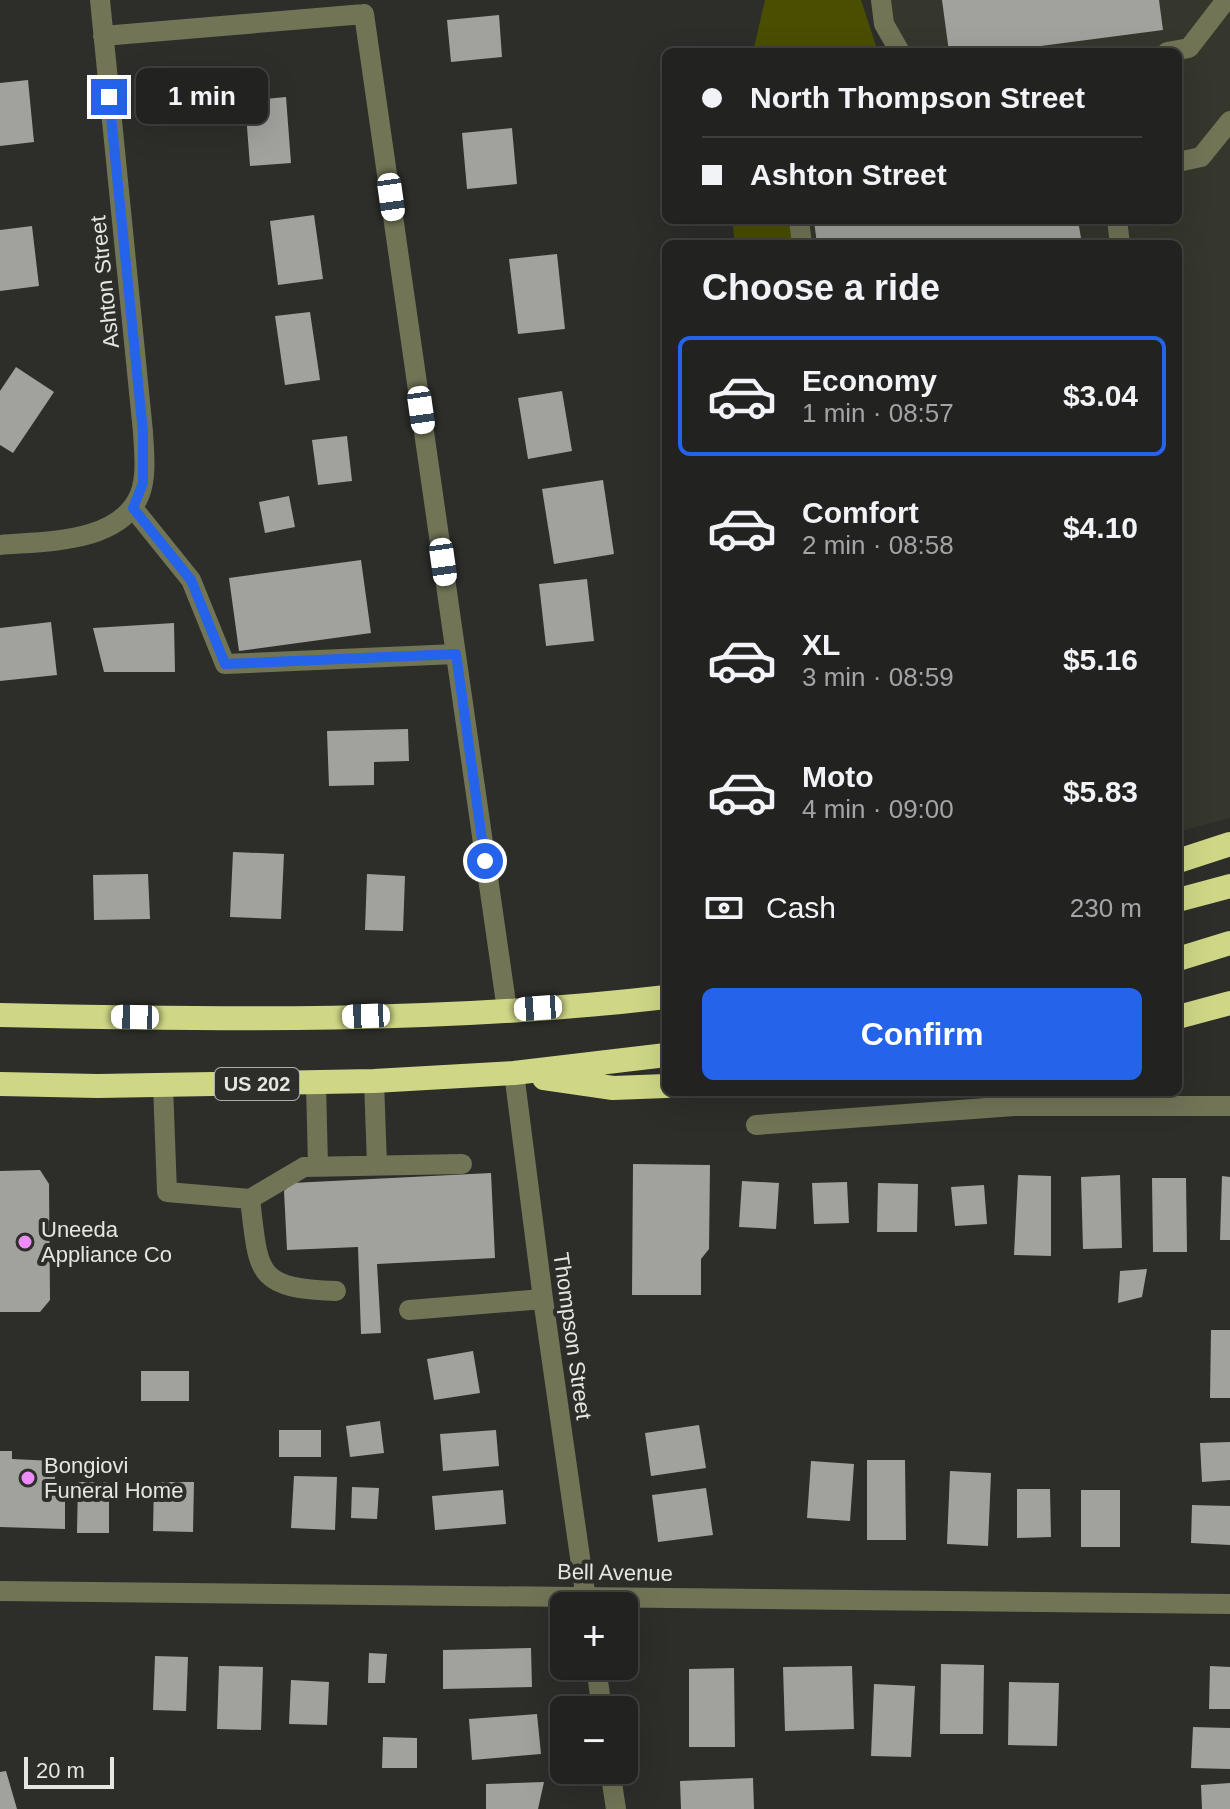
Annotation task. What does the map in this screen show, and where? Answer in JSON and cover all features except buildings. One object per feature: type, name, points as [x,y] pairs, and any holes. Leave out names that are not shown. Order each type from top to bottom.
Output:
[{"type":"highway","points":[[1182,860],[1230,844]]},
{"type":"highway","points":[[1182,899],[1230,886]]},
{"type":"highway","points":[[1182,958],[1230,943]]},
{"type":"highway","points":[[0,1015],[282,1020],[507,1010],[662,997]]},
{"type":"highway","points":[[1182,1016],[1230,1003]]},
{"type":"highway","name":"US 202","points":[[0,1084],[374,1081],[514,1073],[662,1055]]},
{"type":"highway","points":[[514,1073],[613,1088],[662,1086]]},
{"type":"street","name":"Ashton Street","points":[[100,0],[143,432],[143,483],[133,508]]},
{"type":"street","points":[[881,0],[884,24],[898,48]]},
{"type":"street","points":[[1182,49],[1189,48],[1226,0]]},
{"type":"street","points":[[103,36],[368,7],[507,1010]]},
{"type":"street","points":[[1182,161],[1201,157],[1230,121]]},
{"type":"street","points":[[0,545],[90,533],[108,527],[133,508],[191,580],[225,664],[456,654]]},
{"type":"street","name":"Thompson Street","points":[[514,1073],[586,1592]]},
{"type":"street","points":[[374,1081],[377,1165]]},
{"type":"street","points":[[316,1083],[318,1166]]},
{"type":"street","points":[[163,1085],[167,1192],[250,1199],[304,1167],[462,1164]]},
{"type":"street","points":[[756,1125],[1014,1106],[1230,1106]]},
{"type":"street","points":[[250,1199],[257,1257],[273,1281],[296,1290],[336,1291]]},
{"type":"street","points":[[409,1310],[543,1299]]},
{"type":"street","name":"Bell Avenue","points":[[0,1591],[550,1600]]},
{"type":"street","name":"Bell Avenue","points":[[638,1601],[1230,1604]]},
{"type":"street","points":[[612,1784],[616,1809]]},
{"type":"shaded area","points":[[765,0],[861,0],[877,48],[754,48]]},
{"type":"shaded area","points":[[871,0],[1230,0],[1230,818],[1182,831],[1182,240],[797,240],[795,224],[1182,224],[1182,48],[886,48]]},
{"type":"shaded area","points":[[732,224],[790,224],[792,240],[734,240]]},
{"type":"place","name":"Uneeda Appliance Co","points":[[25,1242]]},
{"type":"place","name":"Bongiovi Funeral Home","points":[[28,1478]]},
{"type":"route","points":[[109,97],[145,465],[140,494],[133,508],[191,580],[225,664],[456,654],[485,861]]}]
